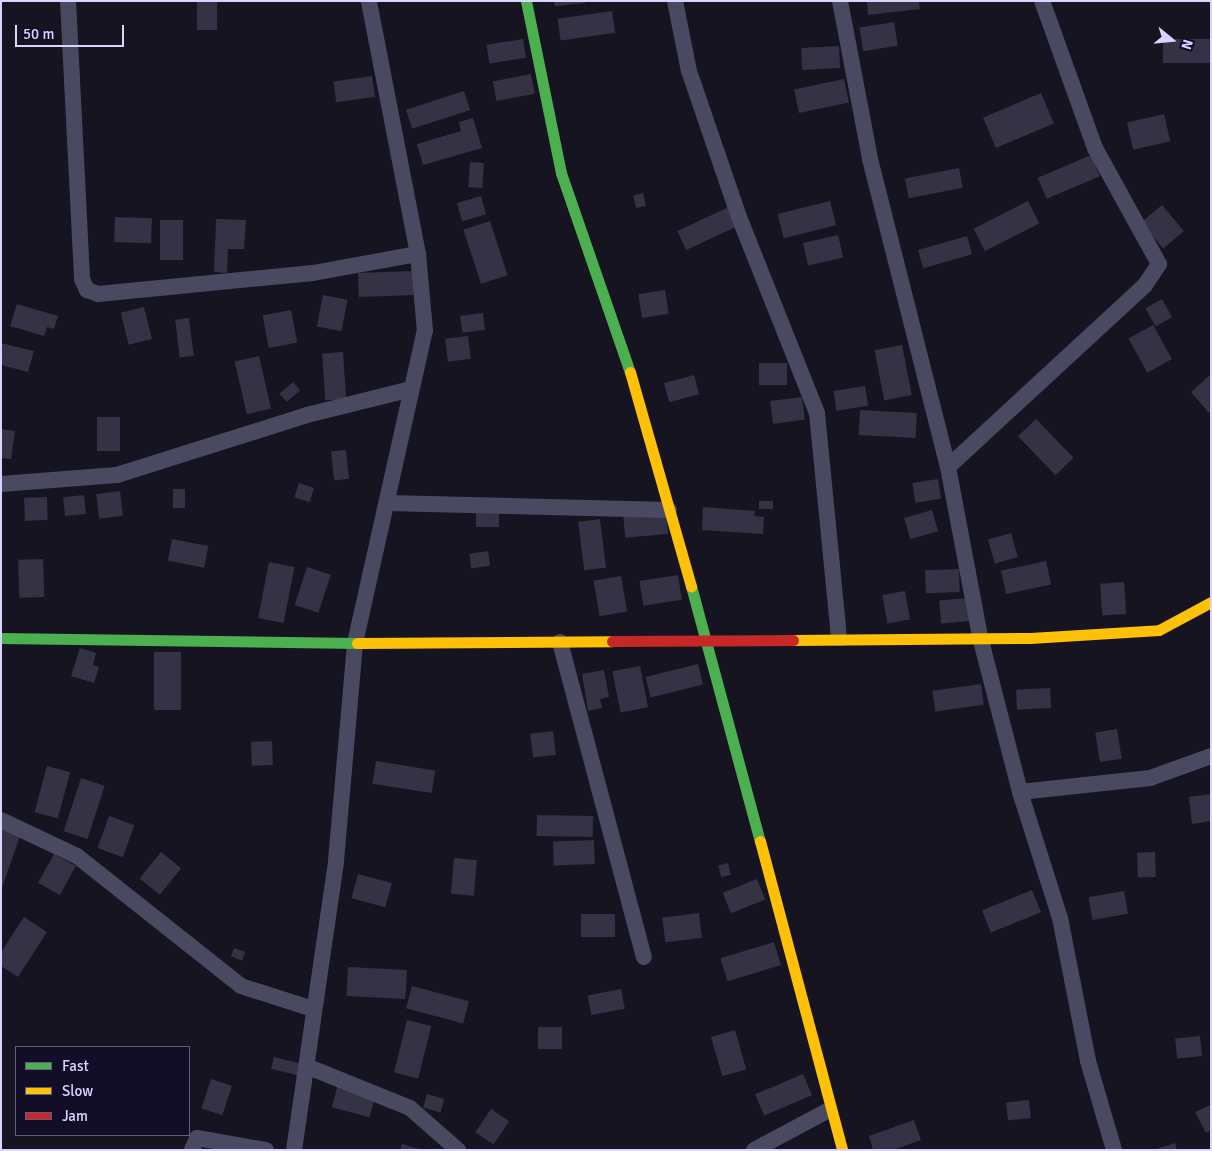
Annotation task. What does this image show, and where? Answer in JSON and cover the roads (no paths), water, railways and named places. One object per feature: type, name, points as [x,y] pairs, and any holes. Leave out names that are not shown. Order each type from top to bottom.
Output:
[{"type":"street","points":[[68,1],[82,279],[86,290],[98,294],[313,273],[418,254]]},
{"type":"street","points":[[294,1150],[343,798],[355,643],[425,331],[418,254],[369,1]]},
{"type":"street","points":[[526,1],[561,173],[628,364],[706,638],[829,1110],[842,1150]]},
{"type":"street","points":[[675,1],[689,71],[739,217],[817,413],[839,638]]},
{"type":"street","points":[[840,1],[870,159],[948,468],[980,637],[1020,792],[1060,918],[1088,1061],[1114,1150]]},
{"type":"street","points":[[948,468],[1144,285],[1159,264],[1095,148],[1042,1]]},
{"type":"street","points":[[1,484],[117,475],[307,415],[411,389]]},
{"type":"street","points":[[387,503],[669,510]]},
{"type":"street","points":[[1,638],[355,643],[560,642],[706,638],[980,637],[1137,633],[1168,626],[1211,602]]},
{"type":"street","points":[[560,642],[644,957]]},
{"type":"street","points":[[1020,792],[1150,778],[1211,756]]},
{"type":"street","points":[[1,820],[76,856],[241,986],[313,1009]]},
{"type":"street","points":[[306,1066],[410,1108],[458,1150]]},
{"type":"street","points":[[754,1150],[829,1110]]},
{"type":"street","points":[[192,1150],[197,1138],[202,1138],[266,1150]]}]
